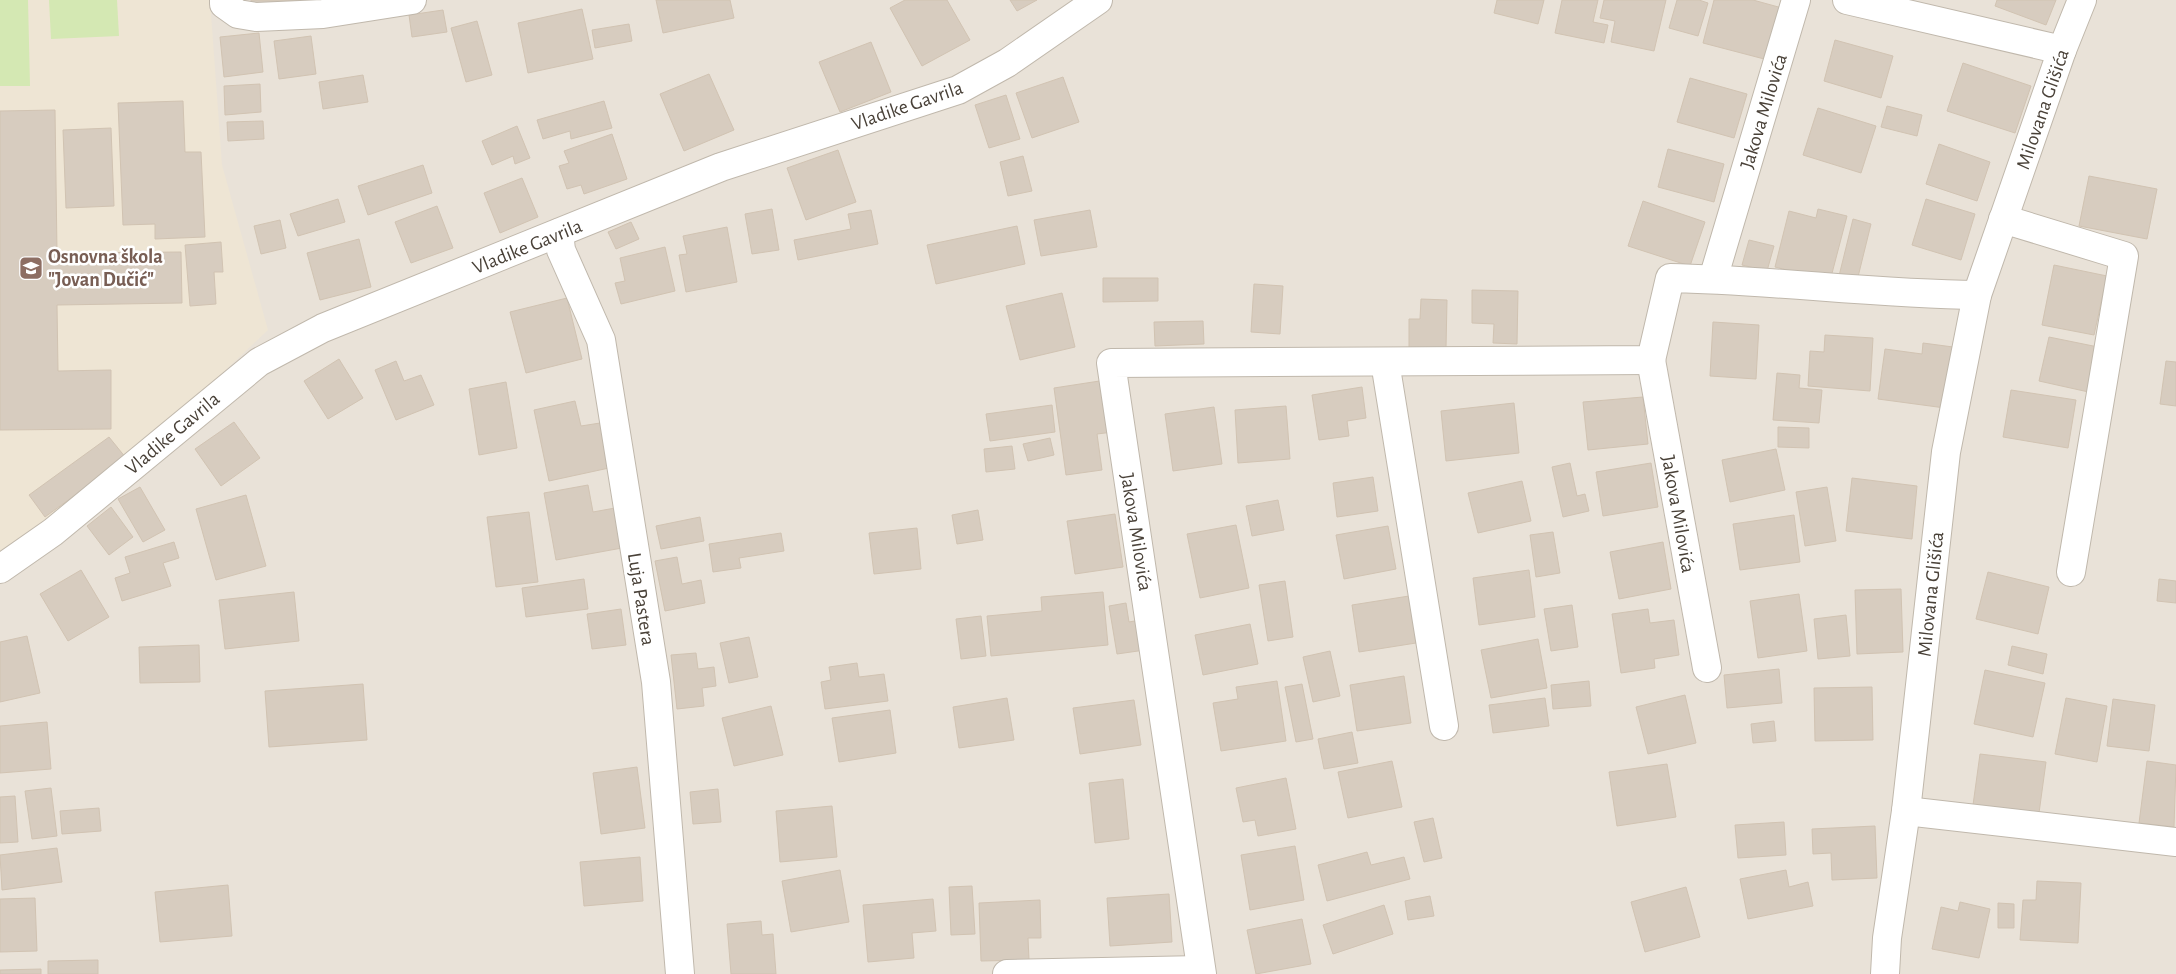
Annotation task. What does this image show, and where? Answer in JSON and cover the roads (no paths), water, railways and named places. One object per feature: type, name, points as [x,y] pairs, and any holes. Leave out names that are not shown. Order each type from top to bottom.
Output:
[{"type":"street","points":[[224,0],[224,4],[238,14],[256,16],[323,14],[412,0]]},
{"type":"street","name":"Vladike Gavrila","points":[[0,569],[53,532],[259,362],[324,328],[721,167],[958,90],[1007,63],[1098,0]]},
{"type":"street","name":"Jakova Milovića","points":[[1713,279],[1796,0]]},
{"type":"street","points":[[1847,0],[2062,50]]},
{"type":"street","name":"Milovana Glišića","points":[[1885,974],[1887,938],[1906,811],[1946,452],[1977,294],[2062,50],[2082,0]]},
{"type":"street","points":[[2003,219],[2124,256],[2071,572]]},
{"type":"street","name":"Luja Pastera","points":[[559,233],[561,250],[601,340],[656,682],[680,974]]},
{"type":"street","name":"Jakova Milovića","points":[[1707,668],[1651,360],[1670,278],[1713,279],[1922,294],[1977,294]]},
{"type":"street","name":"Jakova Milovića","points":[[1007,974],[1201,972],[1111,363],[1651,360]]},
{"type":"street","points":[[1384,362],[1444,726]]},
{"type":"street","points":[[1906,811],[2176,842]]},
{"type":"place","name":"Osnovna škola \"Jovan Dučić\"","points":[[31,268]]}]
